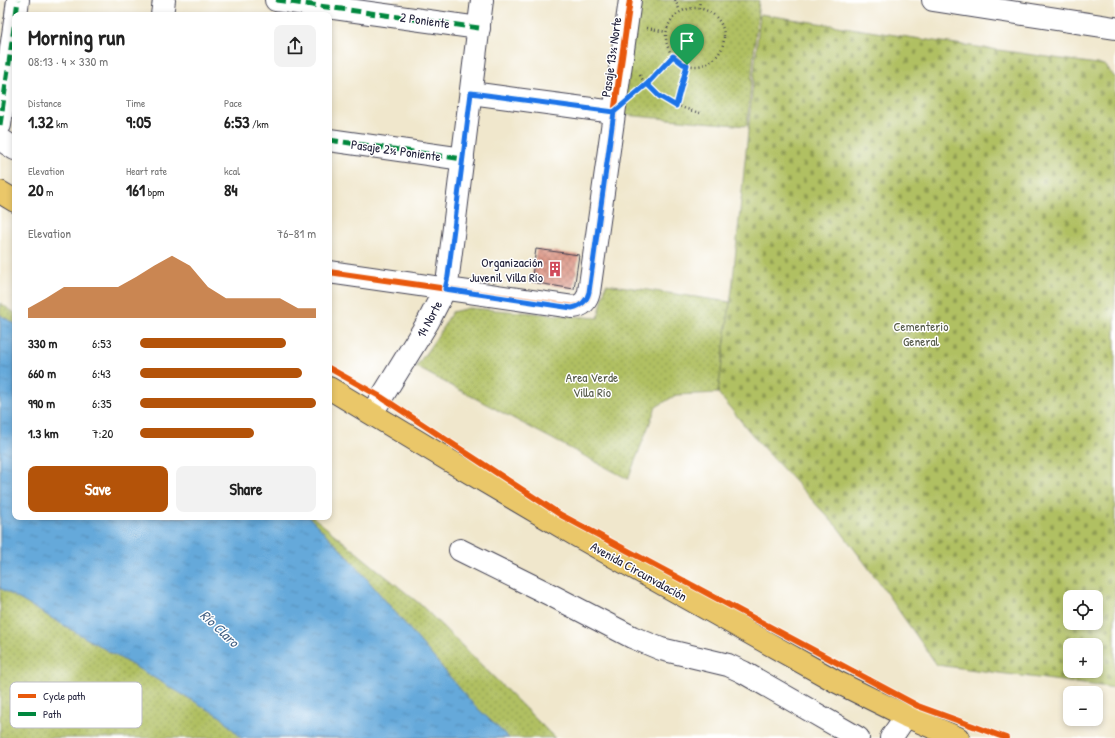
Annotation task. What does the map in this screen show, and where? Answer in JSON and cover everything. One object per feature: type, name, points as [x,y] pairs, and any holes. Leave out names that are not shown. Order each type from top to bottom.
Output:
[{"type":"main road","points":[[0,192],[12,199]]},
{"type":"main road","name":"Avenida Circunvalación","points":[[332,390],[585,540],[836,682],[906,716],[958,738]]},
{"type":"street","points":[[16,12],[18,0]]},
{"type":"street","points":[[162,12],[164,0]]},
{"type":"street","name":"2 Poniente","points":[[276,0],[479,28]]},
{"type":"street","name":"14 Norte","points":[[372,413],[428,322],[445,289],[463,160],[482,0]]},
{"type":"street","name":"Pasaje 13½ Norte","points":[[445,289],[572,308],[582,304],[588,297],[630,0]]},
{"type":"street","points":[[933,0],[1115,28]]},
{"type":"street","points":[[0,126],[12,42]]},
{"type":"street","points":[[471,93],[614,112]]},
{"type":"street","points":[[0,139],[12,147]]},
{"type":"street","name":"Pasaje 2½ Poniente","points":[[332,140],[463,160]]},
{"type":"street","points":[[332,272],[445,289]]},
{"type":"street","points":[[460,550],[549,594],[632,638],[661,649],[728,666],[743,672],[858,738]]},
{"type":"street","points":[[891,738],[906,716]]},
{"type":"path","points":[[675,0],[680,11]]},
{"type":"path","points":[[699,8],[700,0]]},
{"type":"path","points":[[699,8],[711,12],[720,22],[724,38],[722,48],[712,60],[698,66],[687,65],[683,64],[673,56],[665,40],[667,27],[674,16],[680,11],[699,8]]},
{"type":"path","points":[[614,112],[647,84],[673,56]]},
{"type":"path","points":[[676,106],[687,65]]},
{"type":"path","points":[[639,72],[642,79],[659,96],[676,106],[700,112]]},
{"type":"green space","points":[[636,0],[759,0],[747,126],[624,115]]},
{"type":"green space","name":"Cementerio General","points":[[760,14],[1104,65],[1115,77],[1115,688],[937,665],[873,574],[839,529],[758,442],[718,393],[732,289]]},
{"type":"green space","name":"Area Verde Villa Río","points":[[606,284],[730,302],[718,393],[676,395],[656,407],[628,479],[416,367],[452,312],[469,308],[598,318]]},
{"type":"green space","points":[[0,303],[12,311],[12,520],[317,520],[421,605],[555,738],[0,738]]},
{"type":"water","name":"Río Claro","points":[[0,315],[12,322],[12,520],[312,520],[350,559],[473,704],[509,738],[241,738],[221,717],[0,588]]},
{"type":"building","name":"Organización Juvenil Villa Río","points":[[536,249],[579,255],[574,289],[531,282]]},
{"type":"marked path","points":[[16,12],[18,0]]},
{"type":"marked path","points":[[276,0],[479,28]]},
{"type":"marked path","points":[[0,125],[12,42]]},
{"type":"marked path","points":[[471,93],[614,112]]},
{"type":"marked path","points":[[332,140],[463,159]]},
{"type":"cycle path","points":[[332,272],[573,307],[579,306],[584,302],[589,292],[630,0]]},
{"type":"cycle path","points":[[332,370],[381,397],[561,515],[918,706],[1006,738]]},
{"type":"place","name":"Organización Juvenil Villa Río","points":[[555,269]]},
{"type":"route","points":[[687,65],[676,106],[659,96],[647,84],[614,112],[589,292],[588,297],[582,304],[572,308],[445,289],[448,276],[471,93],[614,112],[647,84],[673,56],[683,64],[687,65]]}]
